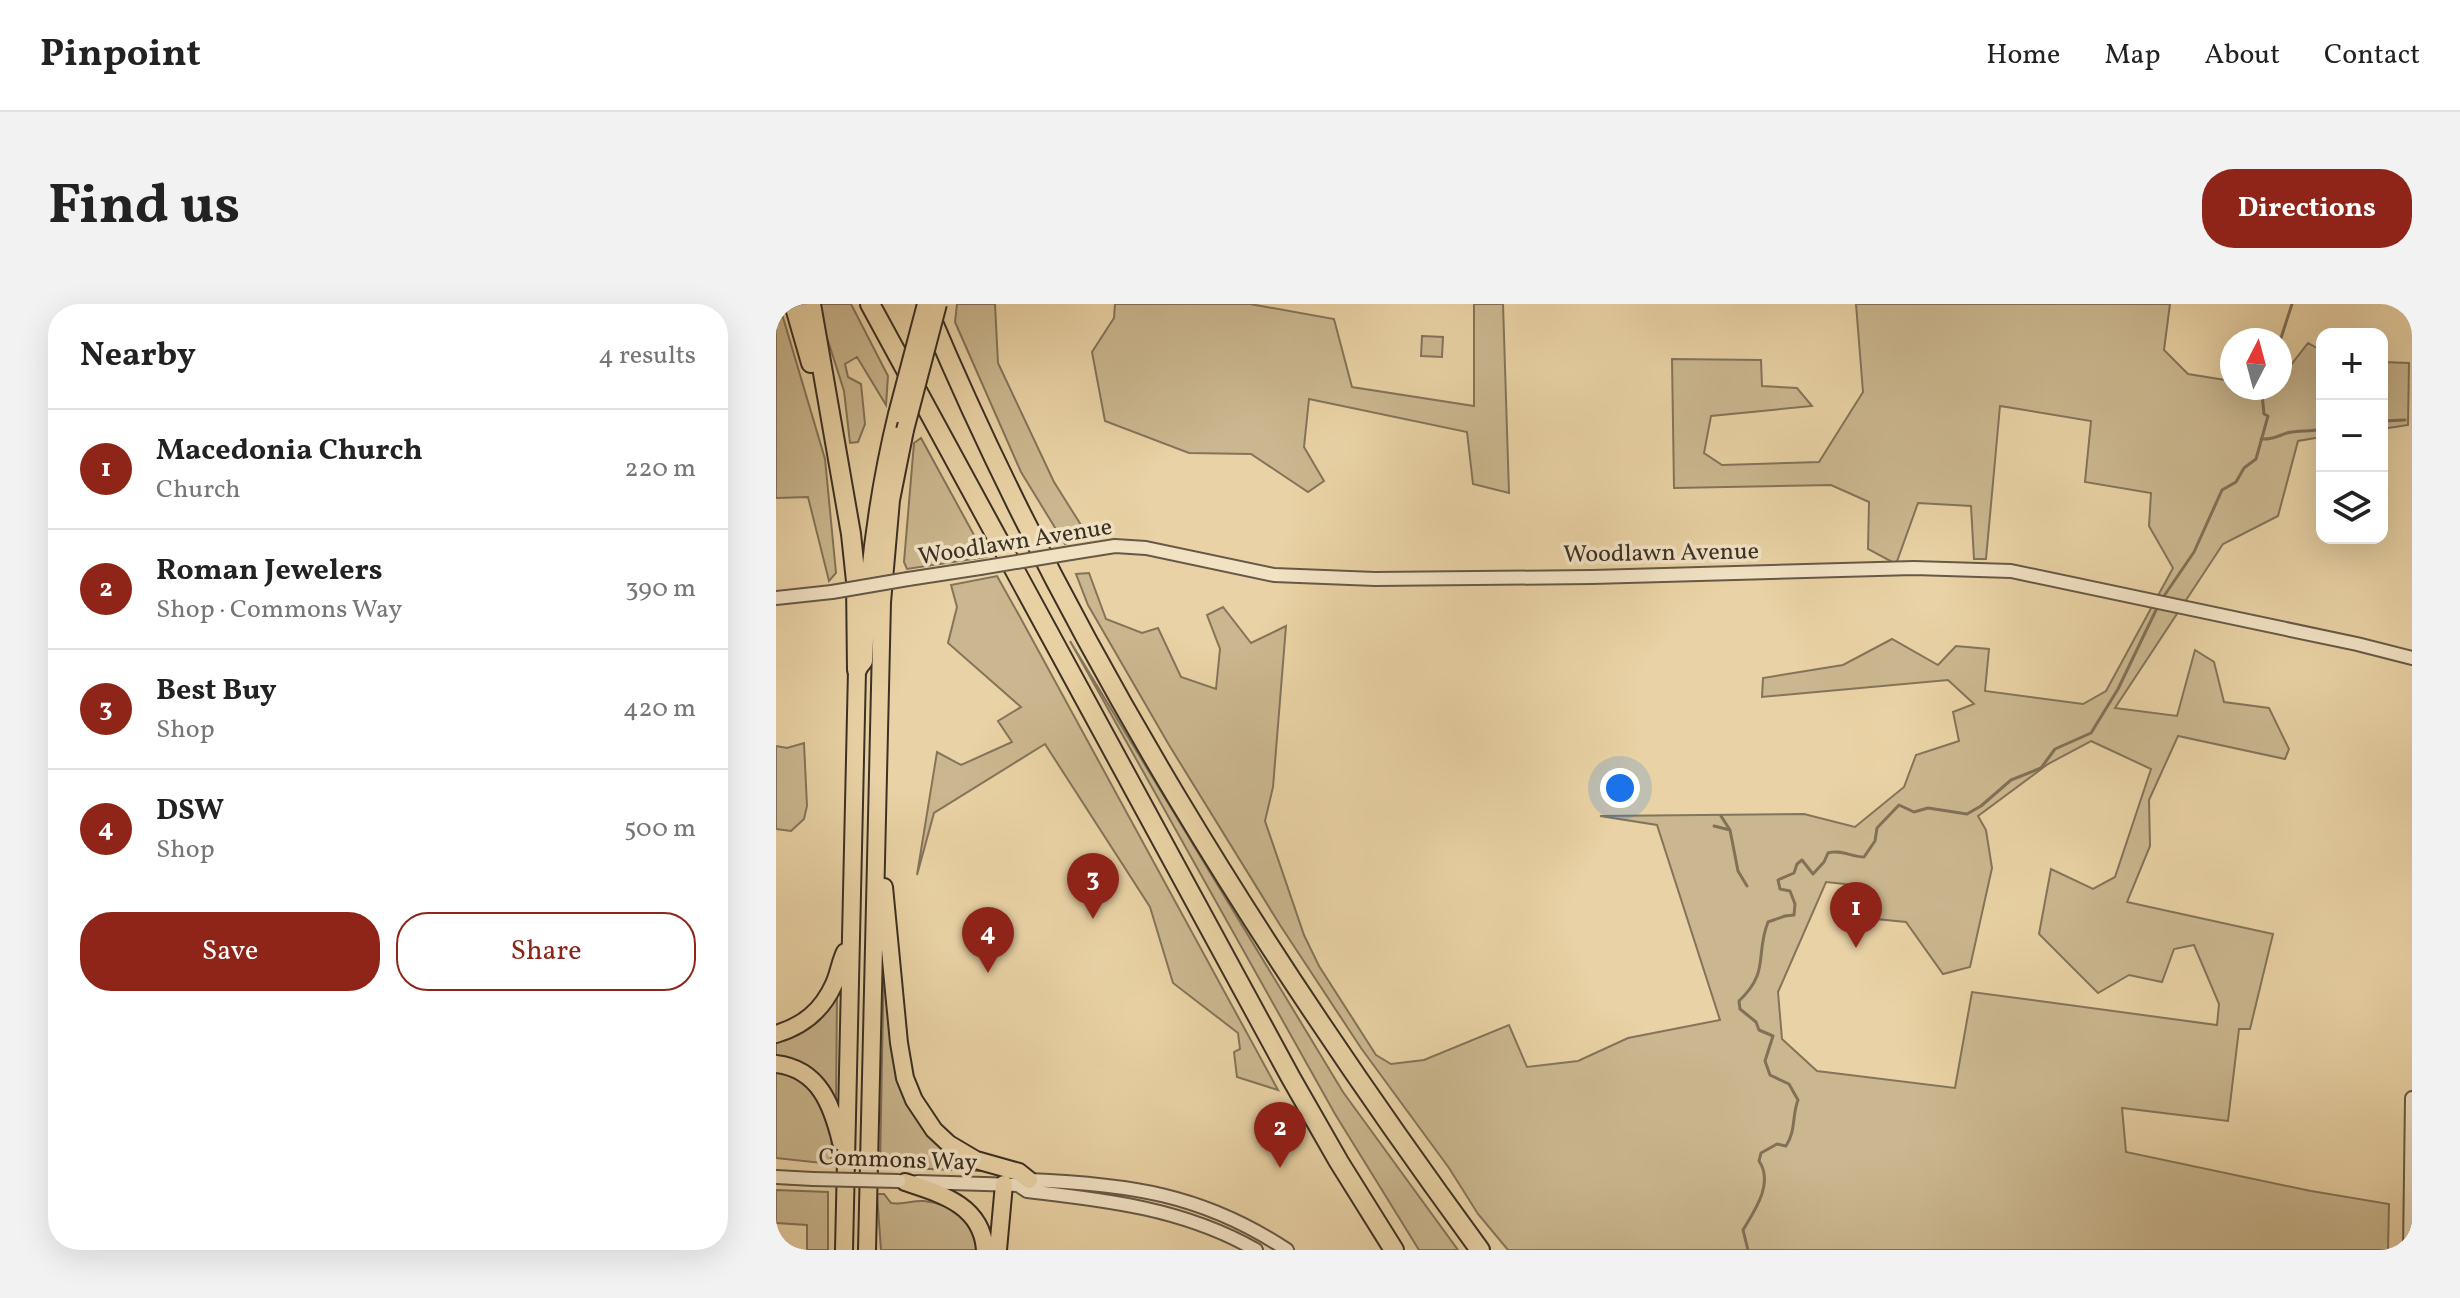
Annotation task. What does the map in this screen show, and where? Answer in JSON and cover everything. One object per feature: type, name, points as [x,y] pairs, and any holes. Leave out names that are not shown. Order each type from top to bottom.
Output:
[{"type":"highway","points":[[794,304],[839,455]]},
{"type":"highway","points":[[811,304],[839,455],[855,564],[857,670],[844,1250]]},
{"type":"highway","points":[[870,304],[1291,1078],[1394,1250]]},
{"type":"highway","points":[[857,670],[864,661],[874,523],[925,304]]},
{"type":"highway","points":[[925,304],[1030,531],[1155,760],[1293,981],[1412,1157],[1480,1250]]},
{"type":"highway","points":[[867,1250],[885,551],[905,430],[938,304]]},
{"type":"highway","points":[[877,820],[899,1043],[909,1091],[934,1130],[949,1144],[976,1160],[1019,1172],[998,1250]]},
{"type":"highway","points":[[776,1034],[804,1023],[816,1012],[834,984],[850,940]]},
{"type":"highway","points":[[776,1064],[796,1068],[821,1088],[834,1117],[845,1163]]},
{"type":"highway","points":[[902,1182],[952,1199],[969,1212],[980,1227],[985,1250]]},
{"type":"highway","points":[[867,1225],[876,1250]]},
{"type":"street","name":"Woodlawn Avenue","points":[[776,598],[1130,546],[1274,575],[1375,579],[1992,569],[2412,658]]},
{"type":"street","points":[[2410,1250],[2412,1098]]},
{"type":"street","name":"Commons Way","points":[[776,1177],[1103,1184],[1167,1195],[1207,1207],[1287,1250]]},
{"type":"street","name":"Commons Way","points":[[1017,1183],[1027,1191],[1164,1212],[1204,1225],[1256,1250]]},
{"type":"shaded area","points":[[776,304],[779,304],[825,459],[836,573],[829,581],[808,497],[776,498]]},
{"type":"shaded area","points":[[819,304],[851,304],[888,376],[886,405],[857,357],[845,364],[848,377],[861,384],[865,424],[858,442],[850,443],[844,391]]},
{"type":"shaded area","points":[[957,304],[995,304],[998,363],[1054,482],[1081,525],[1078,538],[1065,544],[1021,472],[955,322]]},
{"type":"shaded area","points":[[1115,304],[1250,304],[1334,319],[1352,387],[1474,406],[1474,304],[1503,304],[1509,493],[1473,484],[1467,432],[1309,399],[1304,447],[1324,481],[1308,492],[1251,454],[1189,453],[1105,421],[1092,352],[1114,318]]},
{"type":"shaded area","points":[[1856,304],[2170,304],[2164,350],[2188,374],[2220,379],[2220,400],[2292,400],[2292,364],[2308,343],[2316,348],[2316,438],[2298,441],[2278,516],[2223,544],[2115,708],[2177,716],[2195,650],[2214,662],[2224,702],[2269,708],[2289,749],[2285,759],[2178,736],[2149,800],[2150,846],[2127,902],[2273,934],[2250,1029],[2239,1029],[2228,1121],[2122,1108],[2126,1152],[2389,1204],[2388,1250],[1508,1250],[1478,1214],[1449,1168],[1361,1048],[1280,925],[1169,745],[1088,605],[1076,574],[1089,573],[1106,619],[1142,633],[1158,628],[1181,677],[1216,689],[1220,649],[1207,615],[1223,607],[1251,643],[1286,626],[1273,787],[1265,821],[1304,935],[1319,966],[1376,1055],[1391,1064],[1424,1060],[1509,1025],[1527,1067],[1578,1061],[1628,1038],[1720,1020],[1657,825],[1600,816],[1804,814],[1855,827],[1904,787],[1916,755],[1959,741],[1953,712],[1974,704],[1948,680],[1762,697],[1763,678],[1843,665],[1892,639],[1938,665],[1956,646],[1989,649],[1985,691],[2083,704],[2106,691],[2173,568],[2149,526],[2151,493],[2085,482],[2091,421],[2000,406],[1986,559],[1974,559],[1971,506],[1918,503],[1896,564],[1868,549],[1869,502],[1831,485],[1674,488],[1672,359],[1761,360],[1762,386],[1797,388],[1812,406],[1711,416],[1704,453],[1722,465],[1819,462],[1863,392]],"holes":[[[2091,741],[2151,769],[2115,877],[2093,889],[2051,869],[2039,934],[2098,993],[2129,975],[2162,982],[2174,949],[2194,945],[2219,1004],[2217,1025],[1972,992],[1955,1088],[1817,1071],[1782,1039],[1778,992],[1826,882],[1854,885],[1876,919],[1906,922],[1943,974],[1970,967],[1992,868],[1986,830],[1978,816],[2048,764]]]},
{"type":"shaded area","points":[[1422,336],[1443,337],[1442,357],[1421,356]]},
{"type":"shaded area","points":[[2388,362],[2409,363],[2408,425],[2388,428]]},
{"type":"shaded area","points":[[921,438],[986,557],[907,569],[904,562],[914,443]]},
{"type":"shaded area","points":[[997,576],[1278,1090],[1237,1077],[1234,1052],[1240,1049],[1238,1033],[1173,983],[1150,907],[1045,744],[934,813],[917,875],[937,752],[961,765],[1012,742],[998,721],[1021,707],[948,643],[957,607],[951,585]]},
{"type":"shaded area","points":[[1070,641],[1343,1092],[1458,1250],[1419,1250],[1335,1114]]},
{"type":"shaded area","points":[[804,743],[807,806],[804,819],[791,831],[776,829],[776,746],[787,748]]},
{"type":"shaded area","points":[[884,954],[897,1066],[934,1136],[983,1171],[880,1167]]},
{"type":"shaded area","points":[[837,993],[836,1108],[776,1058],[776,1040]]},
{"type":"shaded area","points":[[776,1068],[784,1069],[821,1094],[832,1121],[831,1164],[776,1158]]},
{"type":"shaded area","points":[[776,1190],[828,1192],[828,1250],[807,1250],[807,1225],[776,1223]]},
{"type":"shaded area","points":[[877,1194],[884,1194],[891,1203],[924,1201],[952,1210],[967,1223],[979,1250],[881,1250]]},
{"type":"waterway","points":[[2284,328],[2292,304]]},
{"type":"waterway","points":[[2164,596],[2194,552],[2222,490],[2236,482],[2244,468],[2256,459],[2268,416],[2264,414],[2263,400]]},
{"type":"waterway","points":[[2388,421],[2405,420]]},
{"type":"waterway","points":[[2261,439],[2316,430]]},
{"type":"waterway","points":[[1748,1250],[1743,1230],[1764,1187],[1765,1178],[1759,1161],[1761,1153],[1777,1144],[1786,1146],[1798,1100],[1789,1084],[1770,1075],[1765,1061],[1773,1036],[1759,1030],[1756,1022],[1740,1009],[1739,1001],[1755,981],[1768,922],[1794,915],[1795,904],[1790,891],[1780,889],[1778,880],[1794,873],[1802,860],[1813,874],[1828,853],[1864,857],[1875,841],[1877,828],[1899,805],[1914,812],[1928,808],[1967,814],[2011,780],[2041,768],[2055,749],[2091,733],[2118,689],[2157,608]]},
{"type":"waterway","points":[[1721,816],[1730,830],[1738,871],[1747,886]]},
{"type":"waterway","points":[[1714,826],[1730,830]]},
{"type":"place","name":"Best Buy","points":[[1093,919]]},
{"type":"place","name":"Macedonia Church","points":[[1856,948]]},
{"type":"place","name":"DSW","points":[[988,973]]},
{"type":"place","name":"Roman Jewelers","points":[[1280,1168]]}]
